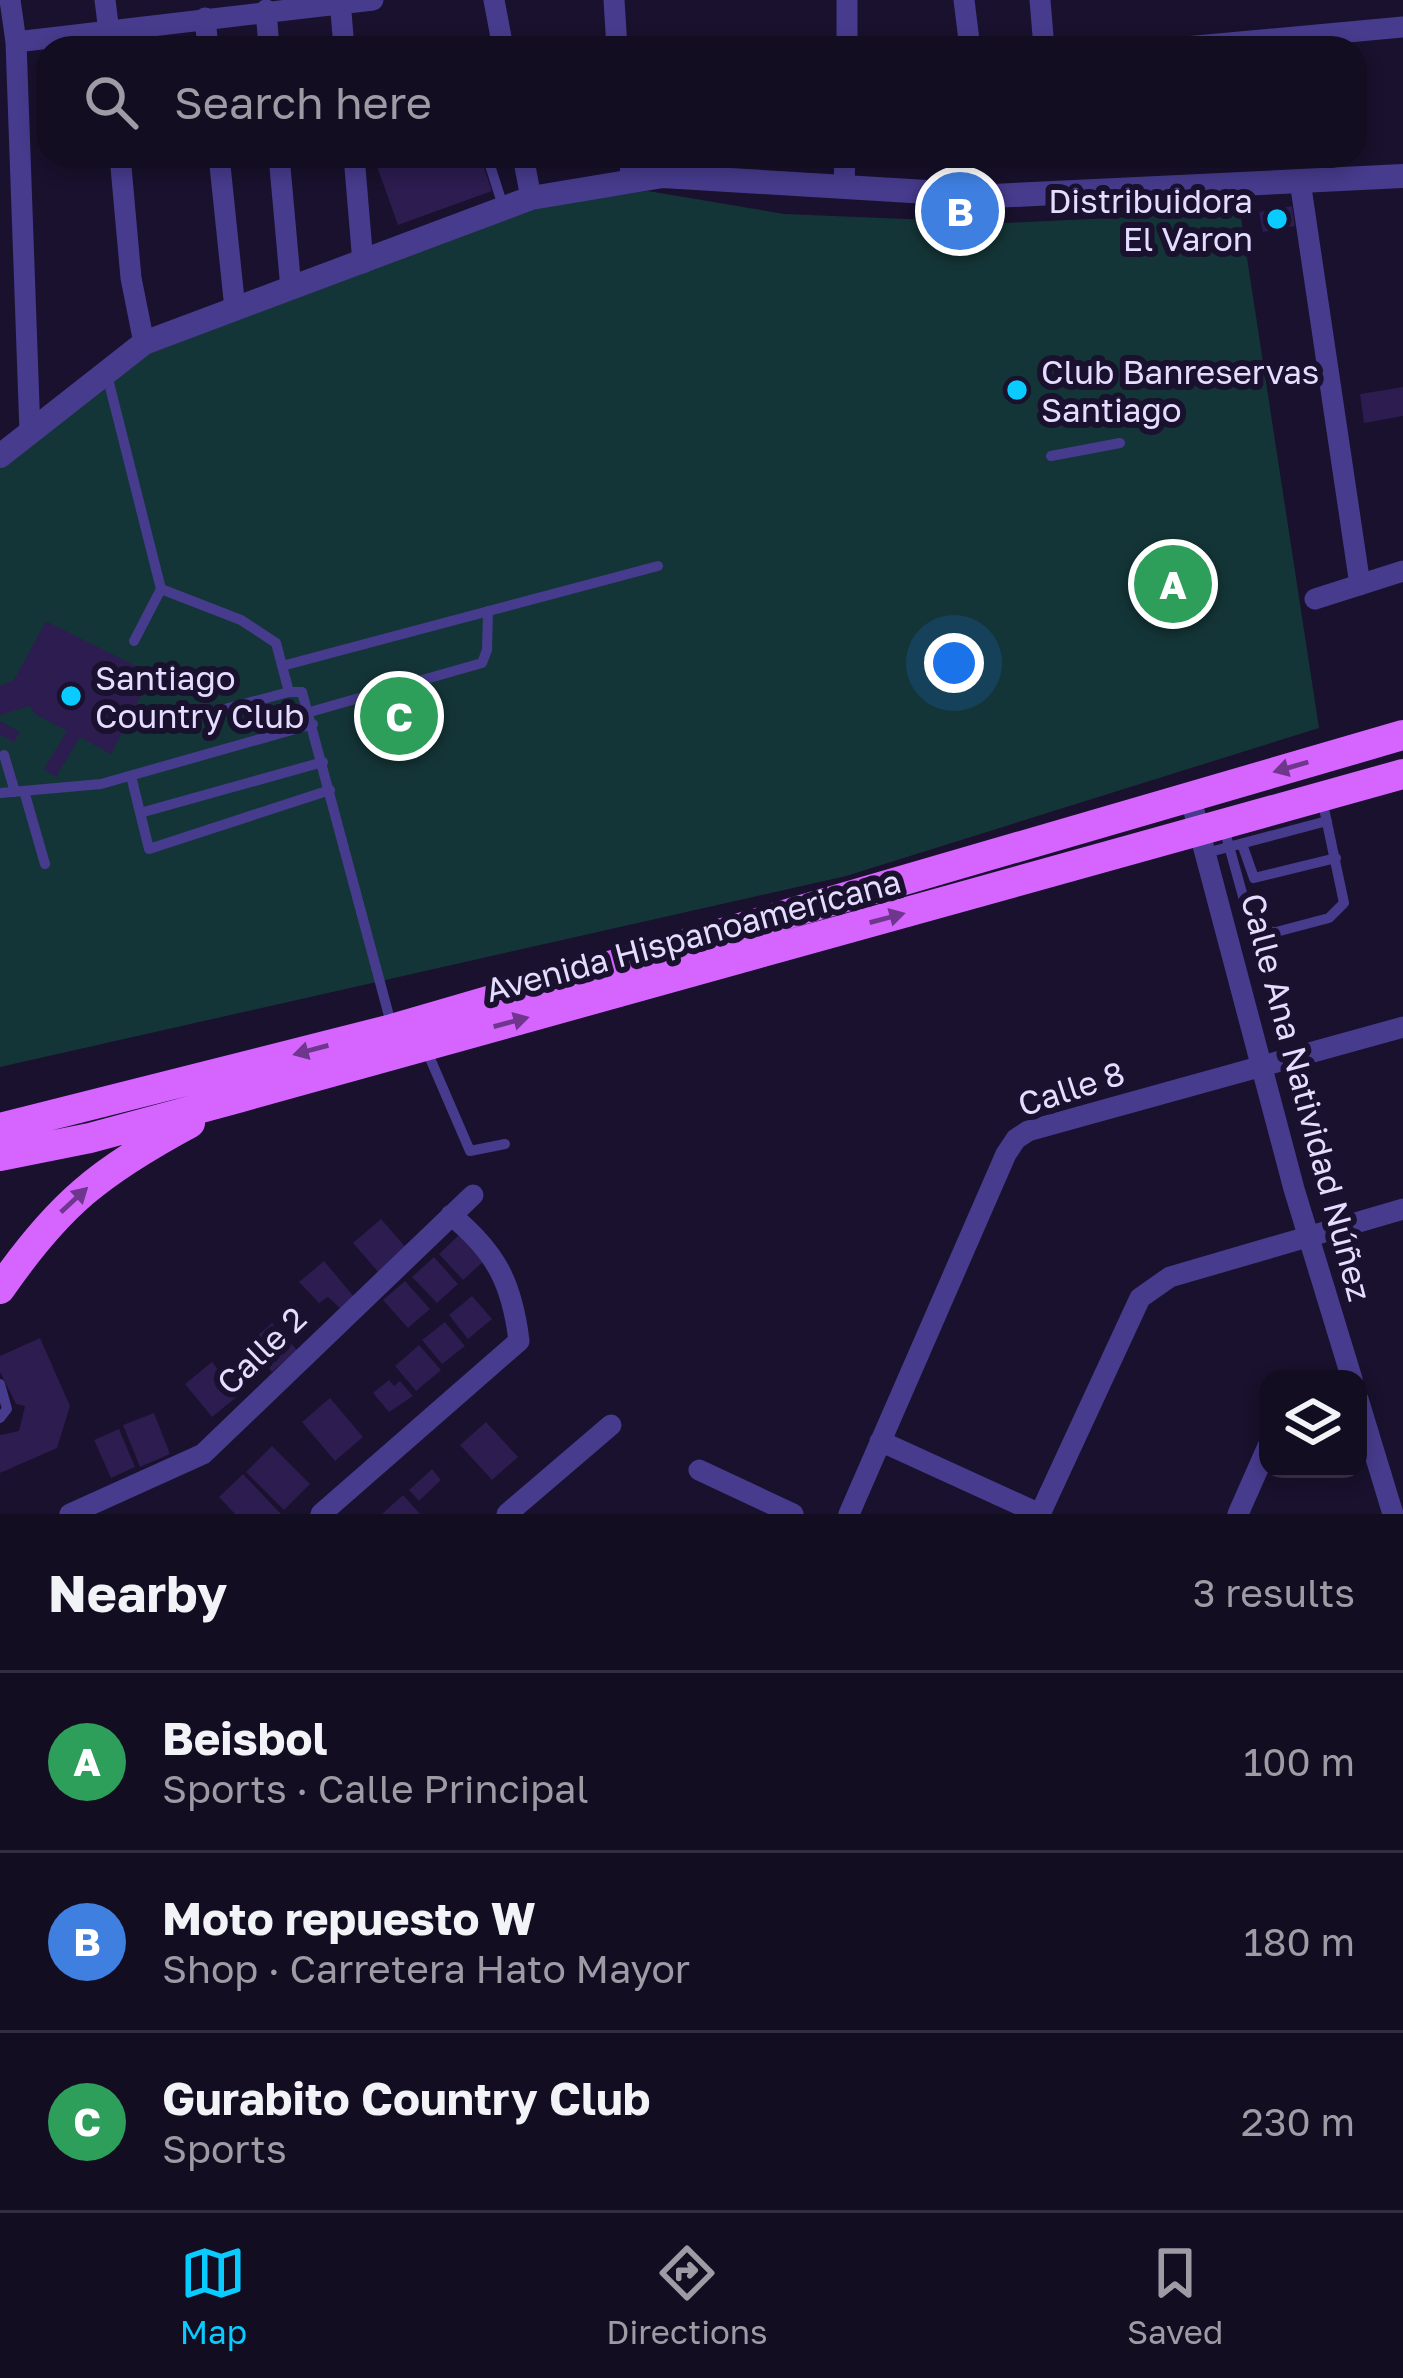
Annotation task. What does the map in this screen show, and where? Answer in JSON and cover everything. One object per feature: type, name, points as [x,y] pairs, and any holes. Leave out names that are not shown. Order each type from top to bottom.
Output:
[{"type":"main road","name":"Avenida Hispanoamericana","points":[[405,1043],[1190,796],[1403,735]]},
{"type":"main road","name":"Avenida Hispanoamericana","points":[[0,1156],[90,1138],[229,1085],[1221,840],[1324,809],[1403,774]]},
{"type":"main road","points":[[0,1112],[229,1085]]},
{"type":"main road","points":[[0,1128],[229,1085]]},
{"type":"main road","points":[[0,1289],[40,1231],[118,1162],[229,1085]]},
{"type":"street","points":[[10,0],[16,43],[30,433]]},
{"type":"street","points":[[105,0],[110,36]]},
{"type":"street","points":[[124,36],[205,18],[230,7],[266,10],[373,0]]},
{"type":"street","points":[[494,0],[501,36]]},
{"type":"street","points":[[614,0],[616,36]]},
{"type":"street","points":[[847,0],[847,36]]},
{"type":"street","points":[[964,0],[968,36]]},
{"type":"street","points":[[1040,0],[1043,36]]},
{"type":"street","points":[[340,2],[343,36]]},
{"type":"street","points":[[266,10],[268,36]]},
{"type":"street","points":[[205,18],[207,36]]},
{"type":"street","points":[[1305,36],[1403,27]]},
{"type":"street","points":[[16,43],[36,42]]},
{"type":"street","points":[[121,168],[131,278],[144,343]]},
{"type":"street","points":[[220,168],[235,309]]},
{"type":"street","points":[[280,168],[291,289]]},
{"type":"street","points":[[355,168],[363,263]]},
{"type":"street","points":[[526,168],[531,198]]},
{"type":"street","points":[[844,188],[845,168]]},
{"type":"street","points":[[952,194],[956,168]]},
{"type":"street","points":[[0,456],[144,343],[531,198],[631,169],[663,176],[992,196],[1403,176]]},
{"type":"street","points":[[1300,181],[1360,585]]},
{"type":"street","points":[[1315,599],[1403,572]]},
{"type":"street","name":"Calle Ana Natividad Núñez","points":[[1190,796],[1221,840],[1262,1066],[1349,1370]]},
{"type":"street","name":"Calle 8","points":[[849,1514],[1016,1138],[1403,1027]]},
{"type":"street","name":"Calle 2","points":[[70,1514],[108,1507],[203,1454],[473,1195]]},
{"type":"street","points":[[880,1442],[1040,1514],[1140,1298],[1171,1277],[1403,1210]]},
{"type":"street","points":[[321,1514],[519,1341],[517,1318],[498,1262],[483,1241],[451,1215]]},
{"type":"street","points":[[509,1514],[611,1425]]},
{"type":"street","points":[[1367,1428],[1393,1514]]},
{"type":"street","points":[[1238,1514],[1259,1466]]},
{"type":"street","points":[[698,1470],[794,1514]]},
{"type":"lane","points":[[491,168],[504,209]]},
{"type":"lane","points":[[106,371],[161,589],[134,641]]},
{"type":"lane","points":[[1051,456],[1120,443]]},
{"type":"lane","points":[[282,666],[658,566]]},
{"type":"lane","points":[[161,589],[241,620],[276,643],[289,692]]},
{"type":"lane","points":[[0,793],[101,784],[131,776],[482,663],[488,611]]},
{"type":"lane","points":[[150,729],[302,692],[405,1043],[470,1151],[505,1144]]},
{"type":"lane","points":[[4,754],[45,864]]},
{"type":"lane","points":[[140,812],[323,762]]},
{"type":"lane","points":[[131,776],[149,848],[330,790]]},
{"type":"lane","points":[[1221,840],[1252,926],[1264,934],[1336,914],[1345,894],[1324,809]]},
{"type":"lane","points":[[1221,840],[1254,878],[1336,858]]},
{"type":"lane","points":[[0,1384],[7,1408],[0,1418]]},
{"type":"green space","points":[[648,191],[784,214],[1004,223],[1240,212],[1319,728],[846,876],[0,1067],[0,465],[153,348],[538,206]]},
{"type":"building","points":[[378,168],[484,168],[492,191],[398,225]]},
{"type":"building","name":"Distribuidora El Varon","points":[[1292,206],[1295,226],[1263,232],[1259,212]]},
{"type":"building","points":[[1403,387],[1403,416],[1364,423],[1360,394]]},
{"type":"building","name":"Santiago Country Club","points":[[46,621],[152,674],[111,754],[80,737],[56,777],[44,769],[67,731],[35,714],[30,706],[0,715],[0,686],[14,680]]},
{"type":"building","points":[[0,721],[20,732],[14,742],[0,735]]},
{"type":"building","points":[[381,1219],[408,1250],[380,1274],[353,1243]]},
{"type":"building","points":[[460,1234],[484,1261],[463,1280],[439,1254]]},
{"type":"building","points":[[434,1257],[458,1284],[437,1303],[412,1277]]},
{"type":"building","points":[[324,1261],[355,1298],[344,1312],[328,1297],[319,1303],[299,1282]]},
{"type":"building","points":[[405,1281],[430,1309],[408,1328],[383,1300]]},
{"type":"building","points":[[472,1296],[492,1319],[468,1339],[449,1315]]},
{"type":"building","points":[[445,1322],[465,1346],[442,1364],[422,1340]]},
{"type":"building","points":[[272,1323],[297,1350],[272,1372],[247,1345]]},
{"type":"building","points":[[40,1338],[70,1406],[57,1448],[0,1473],[0,1435],[19,1431],[25,1406],[16,1404],[0,1372],[0,1356]]},
{"type":"building","points":[[419,1345],[441,1370],[416,1391],[395,1366]]},
{"type":"building","points":[[212,1362],[239,1395],[212,1417],[185,1384]]},
{"type":"building","points":[[389,1380],[394,1386],[400,1381],[413,1396],[389,1412],[373,1393]]},
{"type":"building","points":[[330,1398],[363,1437],[335,1461],[302,1422]]},
{"type":"building","points":[[154,1413],[170,1454],[140,1467],[123,1425]]},
{"type":"building","points":[[486,1422],[518,1457],[492,1480],[460,1445]]},
{"type":"building","points":[[119,1429],[135,1467],[111,1478],[94,1440]]},
{"type":"building","points":[[272,1446],[310,1484],[284,1510],[246,1472]]},
{"type":"building","points":[[432,1469],[441,1480],[419,1501],[409,1490]]},
{"type":"building","points":[[243,1474],[281,1514],[235,1514],[219,1497]]},
{"type":"building","points":[[403,1495],[420,1514],[382,1514]]},
{"type":"place","name":"Moto repuesto W","points":[[960,211]]},
{"type":"place","name":"Distribuidora El Varon","points":[[1277,219]]},
{"type":"place","name":"Club Banreservas Santiago","points":[[1017,390]]},
{"type":"place","name":"Beisbol","points":[[1173,584]]},
{"type":"place","name":"Santiago Country Club","points":[[71,696]]},
{"type":"place","name":"Gurabito Country Club","points":[[399,716]]}]
